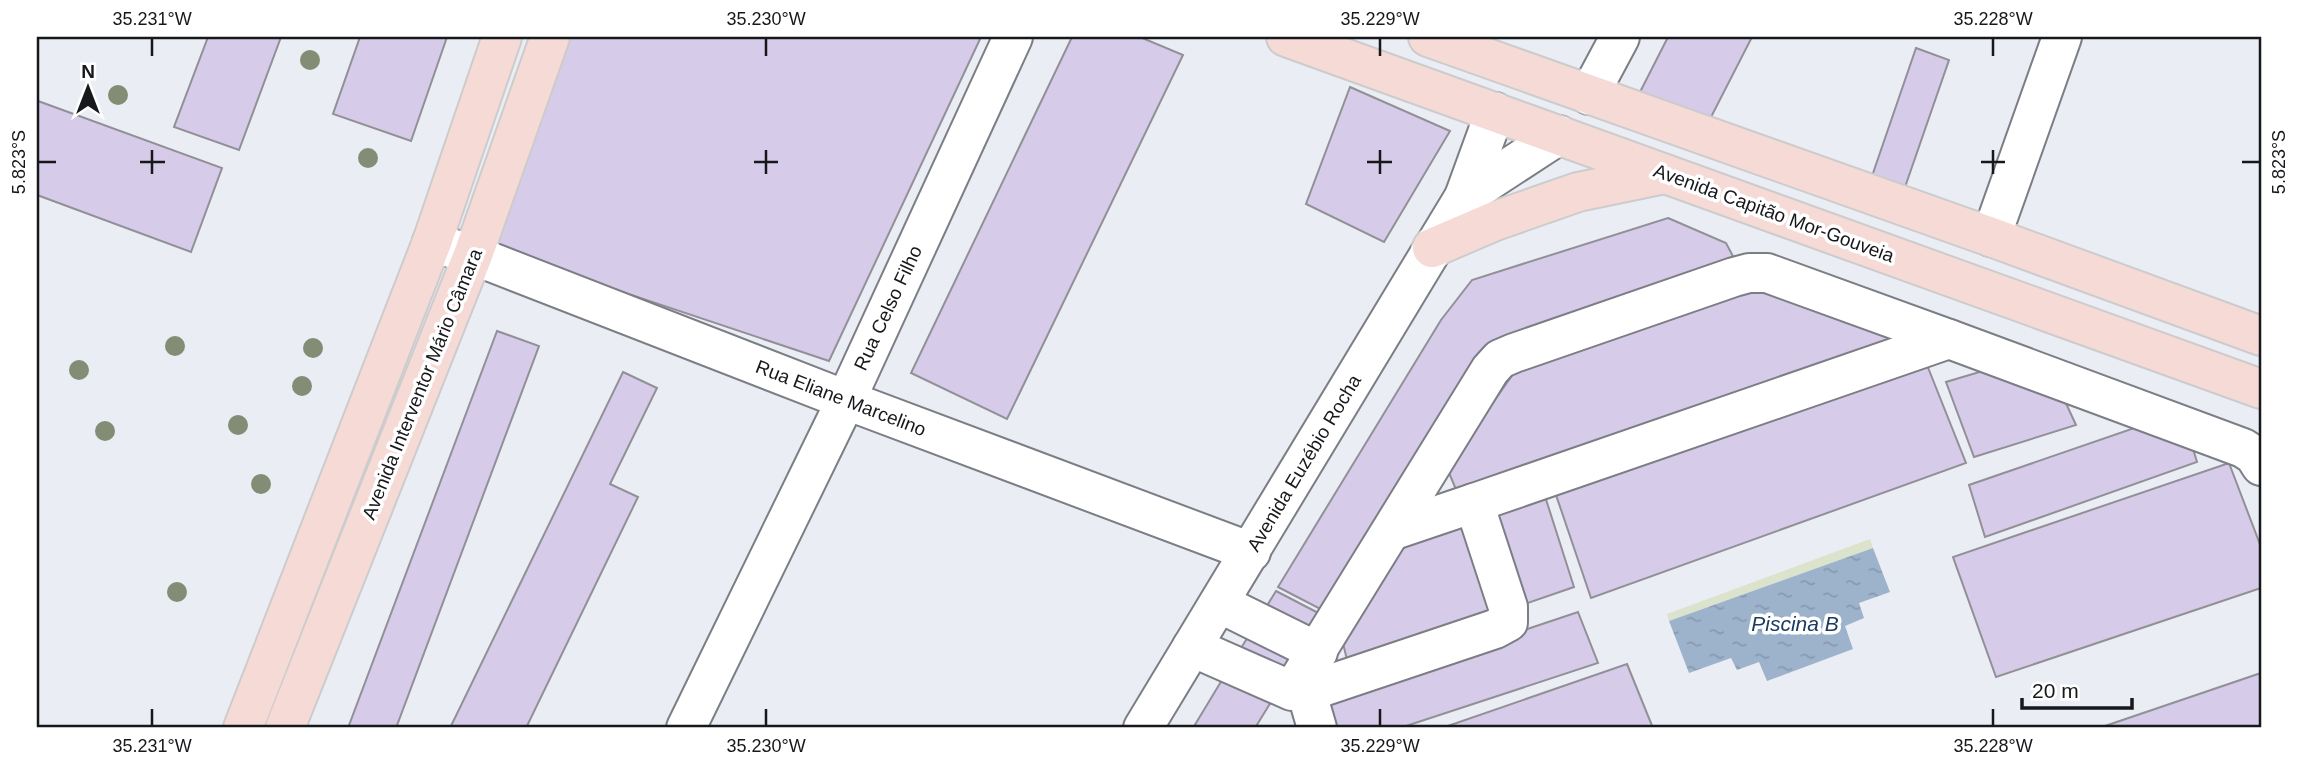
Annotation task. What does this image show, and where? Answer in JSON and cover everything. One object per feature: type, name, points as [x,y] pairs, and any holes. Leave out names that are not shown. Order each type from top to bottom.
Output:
[{"type":"main road","points":[[243,728],[432,242],[502,37]]},
{"type":"main road","name":"Avenida Interventor Mário Câmara","points":[[285,728],[473,255],[550,37]]},
{"type":"main road","name":"Avenida Capitão Mor-Gouveia","points":[[1286,37],[2261,389]]},
{"type":"main road","points":[[1428,37],[2261,336]]},
{"type":"main road","points":[[1432,248],[1495,221],[1578,192],[1665,174]]},
{"type":"street","name":"Rua Celso Filho","points":[[686,728],[846,400],[1013,37]]},
{"type":"street","points":[[1589,95],[1620,37]]},
{"type":"street","points":[[1991,237],[2062,37]]},
{"type":"street","name":"Avenida Euzébio Rocha","points":[[1143,728],[1464,197],[1496,113]]},
{"type":"street","name":"Avenida Euzébio Rocha","points":[[1464,197],[1559,135]]},
{"type":"street","name":"Rua Eliane Marcelino","points":[[432,242],[473,255],[846,400],[1251,552]]},
{"type":"street","points":[[1192,647],[1292,691],[1313,671],[1394,530],[1490,370],[1500,359],[1734,277],[1758,272],[1791,280],[2224,440],[2254,455],[2261,466]]},
{"type":"street","points":[[1394,530],[1949,338]]},
{"type":"street","points":[[1219,603],[1313,671],[1505,625],[1508,607],[1474,503]]},
{"type":"street","points":[[1313,671],[1310,704],[1317,728]]},
{"type":"green space","points":[[1870,539],[1873,548],[1669,621],[1667,614]]},
{"type":"water","name":"Piscina B","points":[[1873,548],[1890,592],[1859,603],[1864,618],[1845,626],[1853,649],[1767,681],[1759,662],[1737,670],[1731,658],[1689,673],[1669,621]]},
{"type":"building","points":[[208,37],[281,37],[239,150],[174,127]]},
{"type":"building","points":[[360,37],[447,37],[411,141],[333,114]]},
{"type":"building","points":[[564,37],[981,37],[829,361],[488,247]]},
{"type":"building","points":[[1072,37],[1140,37],[1183,55],[1007,419],[911,373]]},
{"type":"building","points":[[1668,37],[1752,37],[1707,125],[1640,92]]},
{"type":"building","points":[[1916,48],[1949,60],[1904,190],[1871,179]]},
{"type":"building","points":[[1350,87],[1450,131],[1384,242],[1306,204]]},
{"type":"building","points":[[38,101],[222,168],[191,252],[37,195]]},
{"type":"building","points":[[1668,218],[1726,243],[1737,264],[1494,346],[1330,614],[1278,587],[1441,320],[1472,280]]},
{"type":"building","points":[[1771,282],[1886,326],[1891,351],[1457,492],[1447,468],[1518,367]]},
{"type":"building","points":[[497,331],[539,346],[396,728],[348,728]]},
{"type":"building","points":[[1927,365],[1966,463],[1591,598],[1555,492]]},
{"type":"building","points":[[1996,367],[2064,399],[2076,425],[1974,457],[1946,382]]},
{"type":"building","points":[[623,372],[657,388],[610,484],[638,497],[526,728],[450,728]]},
{"type":"building","points":[[2143,425],[2189,436],[2197,462],[1985,537],[1969,485]]},
{"type":"building","points":[[2229,463],[2261,547],[2261,588],[1996,677],[1953,557]]},
{"type":"building","points":[[1543,490],[1574,587],[1519,606],[1488,509]]},
{"type":"building","points":[[1465,512],[1496,616],[1348,664],[1341,635],[1408,536]]},
{"type":"building","points":[[1276,591],[1326,617],[1275,697],[1227,671]]},
{"type":"building","points":[[1578,612],[1598,663],[1400,728],[1337,728],[1325,697]]},
{"type":"building","points":[[1627,664],[1653,728],[1442,728]]},
{"type":"building","points":[[2261,673],[2261,728],[2099,728]]},
{"type":"building","points":[[1225,675],[1271,702],[1255,728],[1193,728]]}]
